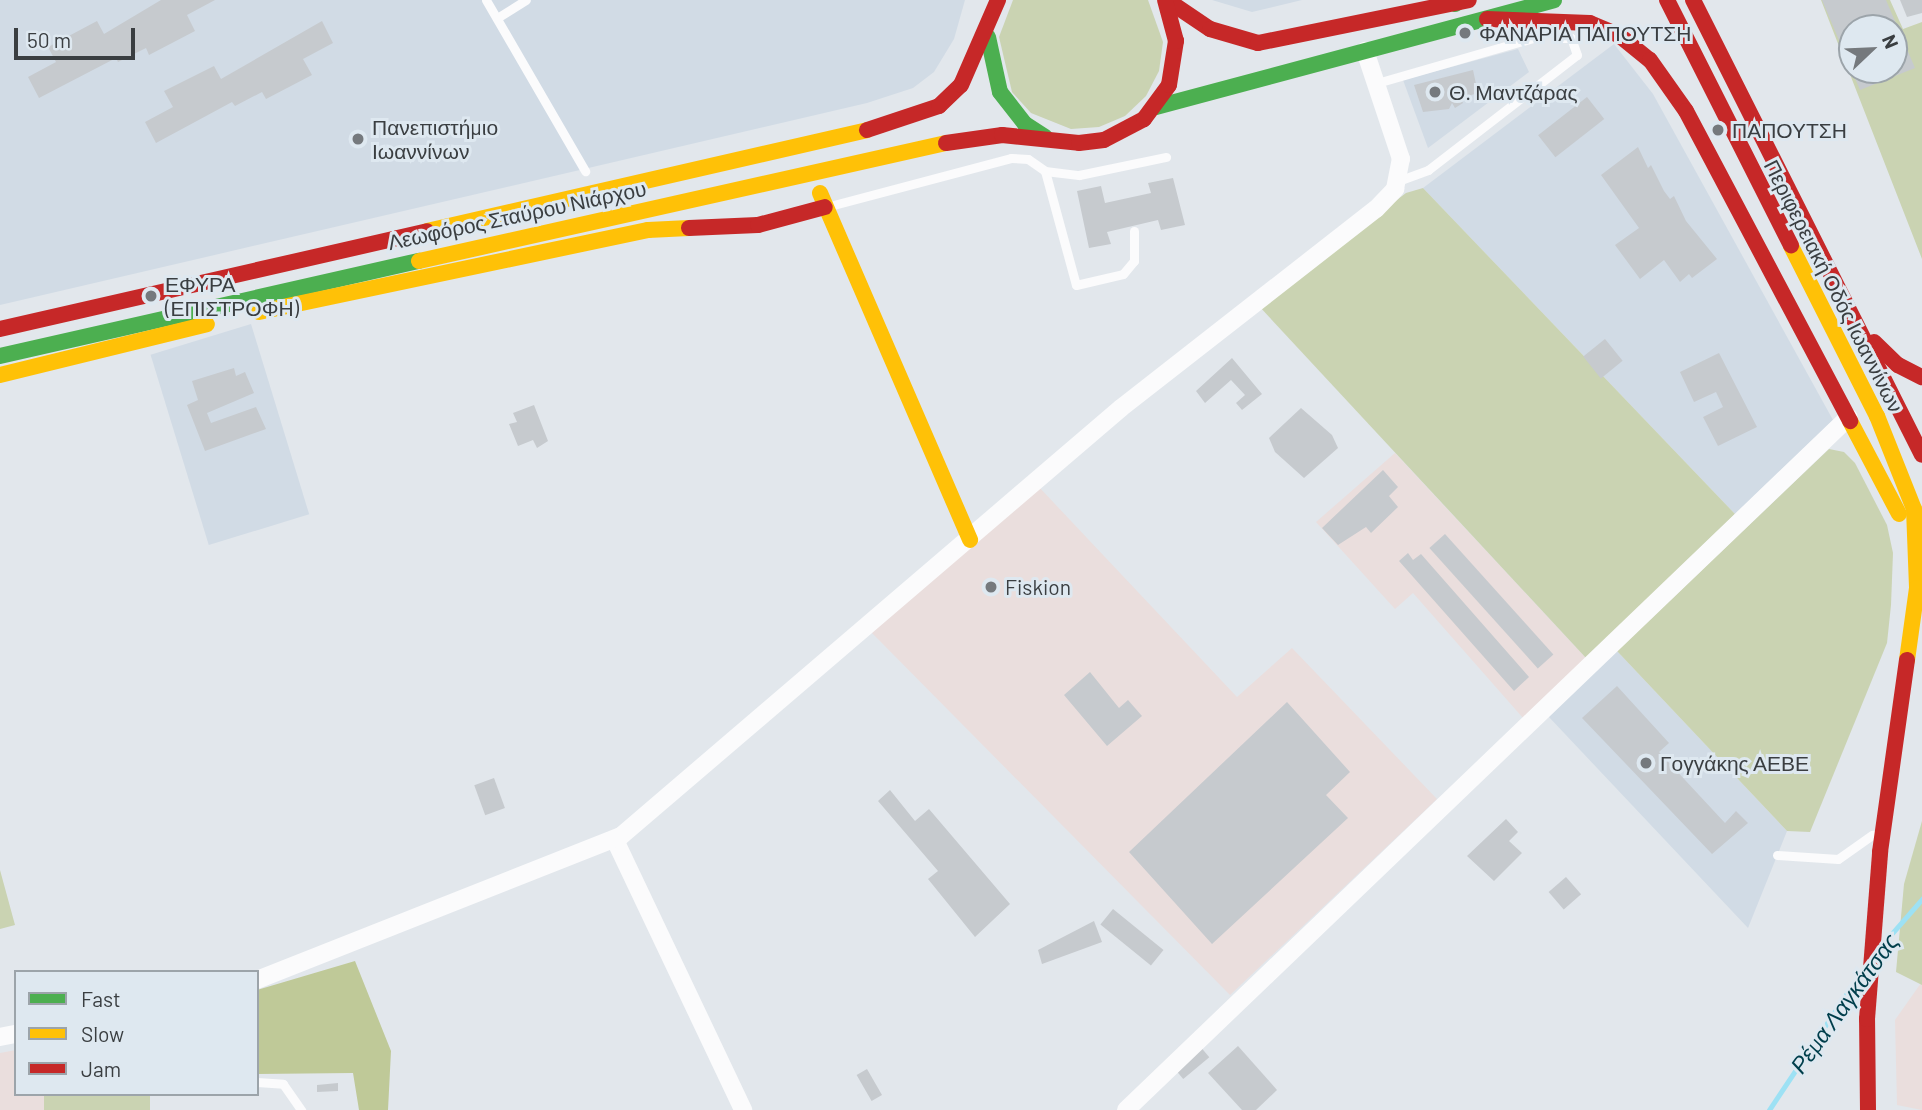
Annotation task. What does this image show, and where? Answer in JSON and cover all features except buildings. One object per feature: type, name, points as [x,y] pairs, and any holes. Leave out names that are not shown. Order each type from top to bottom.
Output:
[{"type":"main road","name":"Λεωφόρος Σταύρου Νιάρχου","points":[[0,329],[902,122],[954,93],[971,70],[998,0]]},
{"type":"main road","name":"Λεωφόρος Σταύρου Νιάρχου","points":[[1166,0],[1210,29],[1258,43],[1462,1]]},
{"type":"main road","name":"Λεωφόρος Σταύρου Νιάρχου","points":[[1156,107],[1175,63],[1176,41],[1166,0]]},
{"type":"main road","name":"Λεωφόρος Σταύρου Νιάρχου","points":[[0,356],[620,212],[814,176],[960,140],[1104,140],[1136,125],[1156,107],[1204,90],[1365,51],[1554,0]]},
{"type":"main road","name":"Περιφερειακή Οδός Ιωαννίνων","points":[[1667,0],[1894,452],[1911,494],[1918,537],[1900,725],[1882,824],[1881,894],[1868,1001],[1869,1110]]},
{"type":"main road","name":"Περιφερειακή Οδός Ιωαννίνων","points":[[1693,0],[1922,455]]},
{"type":"main road","points":[[1487,19],[1590,23],[1620,36],[1650,60],[1686,111],[1902,520],[1918,537]]},
{"type":"main road","name":"Λεωφόρος Σταύρου Νιάρχου","points":[[988,23],[992,72],[1000,92],[1026,124],[1045,138]]},
{"type":"main road","points":[[814,176],[825,207],[970,540]]},
{"type":"main road","points":[[0,375],[277,308],[648,230],[758,225],[825,207]]},
{"type":"main road","points":[[1856,320],[1891,359],[1922,377]]},
{"type":"main road","name":"Περιφερειακή Οδός Ιωαννίνων","points":[[1881,894],[1900,844]]},
{"type":"street","points":[[259,979],[615,840],[1142,391],[1376,209],[1398,181],[1400,148],[1365,51]]},
{"type":"street","points":[[1126,1110],[1849,417]]},
{"type":"street","points":[[615,840],[743,1110]]},
{"type":"lane","points":[[486,0],[585,171]]},
{"type":"lane","points":[[497,18],[526,0]]},
{"type":"lane","points":[[1377,83],[1535,36],[1571,38],[1578,47],[1577,55],[1428,170],[1398,181]]},
{"type":"lane","points":[[825,207],[1010,158],[1028,159],[1045,171],[1079,175],[1166,157]]},
{"type":"lane","points":[[1045,171],[1076,285],[1123,274],[1134,261],[1134,231]]},
{"type":"lane","points":[[1777,855],[1839,859],[1856,851],[1882,824]]},
{"type":"lane","points":[[259,1083],[283,1084],[301,1110]]},
{"type":"shaded area","name":"Πανεπιστήμιο Ιωαννίνων","points":[[0,0],[965,0],[954,39],[934,72],[913,88],[867,103],[0,305]]},
{"type":"shaded area","points":[[1212,0],[1302,0],[1252,12]]},
{"type":"shaded area","points":[[1614,44],[1653,94],[1833,420],[1735,514],[1423,188]]},
{"type":"shaded area","points":[[1518,49],[1529,72],[1428,148],[1403,80]]},
{"type":"shaded area","points":[[251,324],[309,514],[209,545],[151,355]]},
{"type":"shaded area","points":[[1395,453],[1586,658],[1523,718],[1413,593],[1395,609],[1316,522]]},
{"type":"shaded area","points":[[1038,486],[1237,697],[1292,648],[1437,799],[1230,995],[870,631]]},
{"type":"shaded area","points":[[1617,651],[1787,831],[1748,928],[1548,716]]},
{"type":"shaded area","points":[[1921,983],[1922,1110],[1897,1105],[1895,1020]]},
{"type":"shaded area","points":[[14,1050],[14,1096],[44,1096],[45,1110],[0,1110],[0,1053]]},
{"type":"green space","points":[[1013,0],[1148,0],[1163,42],[1159,71],[1146,96],[1125,116],[1099,127],[1071,129],[1031,113],[1012,92],[999,37]]},
{"type":"green space","points":[[1821,0],[1890,0],[1896,14],[1838,14],[1838,44]]},
{"type":"green space","points":[[1922,22],[1922,259],[1854,84],[1908,84],[1908,27]]},
{"type":"green space","points":[[1423,188],[1735,514],[1586,658],[1258,305],[1406,193]]},
{"type":"green space","points":[[1829,449],[1844,452],[1855,463],[1887,525],[1893,553],[1887,643],[1810,832],[1787,831],[1617,651]]},
{"type":"green space","points":[[1922,821],[1922,985],[1896,972],[1904,884]]},
{"type":"green space","points":[[0,870],[15,925],[0,929]]},
{"type":"green space","points":[[355,961],[391,1051],[388,1110],[359,1110],[353,1073],[259,1074],[259,989]]},
{"type":"green space","points":[[44,1096],[150,1096],[150,1110],[44,1110]]},
{"type":"waterway","name":"Ρέμα Λαγκάτσας","points":[[1888,938],[1922,899]]},
{"type":"waterway","name":"Ρέμα Λαγκάτσας","points":[[1769,1110],[1855,981]]},
{"type":"traffic: fast","points":[[1455,4],[1462,0]]},
{"type":"traffic: fast","points":[[1156,107],[1554,0]]},
{"type":"traffic: fast","points":[[988,37],[1000,92],[1025,124],[1045,137]]},
{"type":"traffic: fast","points":[[0,356],[419,261]]},
{"type":"traffic: slow","points":[[427,231],[867,130]]},
{"type":"traffic: slow","points":[[419,261],[946,143]]},
{"type":"traffic: slow","points":[[820,193],[970,540]]},
{"type":"traffic: slow","points":[[259,312],[648,230],[689,228]]},
{"type":"traffic: slow","points":[[1791,246],[1877,416],[1914,509],[1917,588],[1907,660]]},
{"type":"traffic: slow","points":[[0,375],[207,324]]},
{"type":"traffic: slow","points":[[1850,421],[1899,514]]},
{"type":"traffic: jam","points":[[867,130],[939,106],[961,85],[998,0]]},
{"type":"traffic: jam","points":[[946,143],[1002,135],[1079,143],[1104,140],[1144,119],[1169,85],[1176,41],[1165,0]]},
{"type":"traffic: jam","points":[[1167,0],[1210,29],[1258,43],[1469,0]]},
{"type":"traffic: jam","points":[[1667,0],[1791,246]]},
{"type":"traffic: jam","points":[[1693,0],[1922,455]]},
{"type":"traffic: jam","points":[[1487,19],[1590,23],[1620,36],[1650,60],[1686,111],[1850,421]]},
{"type":"traffic: jam","points":[[689,228],[758,225],[825,207]]},
{"type":"traffic: jam","points":[[0,329],[427,231]]},
{"type":"traffic: jam","points":[[1874,342],[1898,365],[1922,377]]},
{"type":"traffic: jam","points":[[1868,1110],[1867,1019],[1880,852],[1907,660]]},
{"type":"place","name":"ΦΑΝΑΡΙΑ ΠΑΠΟΥΤΣΗ","points":[[1465,33]]},
{"type":"place","name":"Θ. Μαντζάρας","points":[[1435,92]]},
{"type":"place","name":"ΠΑΠΟΥΤΣΗ","points":[[1718,130]]},
{"type":"place","name":"Πανεπιστήμιο Ιωαννίνων","points":[[358,139]]},
{"type":"place","name":"ΕΦΥΡΑ (ΕΠΙΣΤΡΟΦΗ)","points":[[151,296]]},
{"type":"place","name":"Fiskion","points":[[991,587]]},
{"type":"place","name":"Γογγάκης ΑΕΒΕ","points":[[1646,763]]}]
